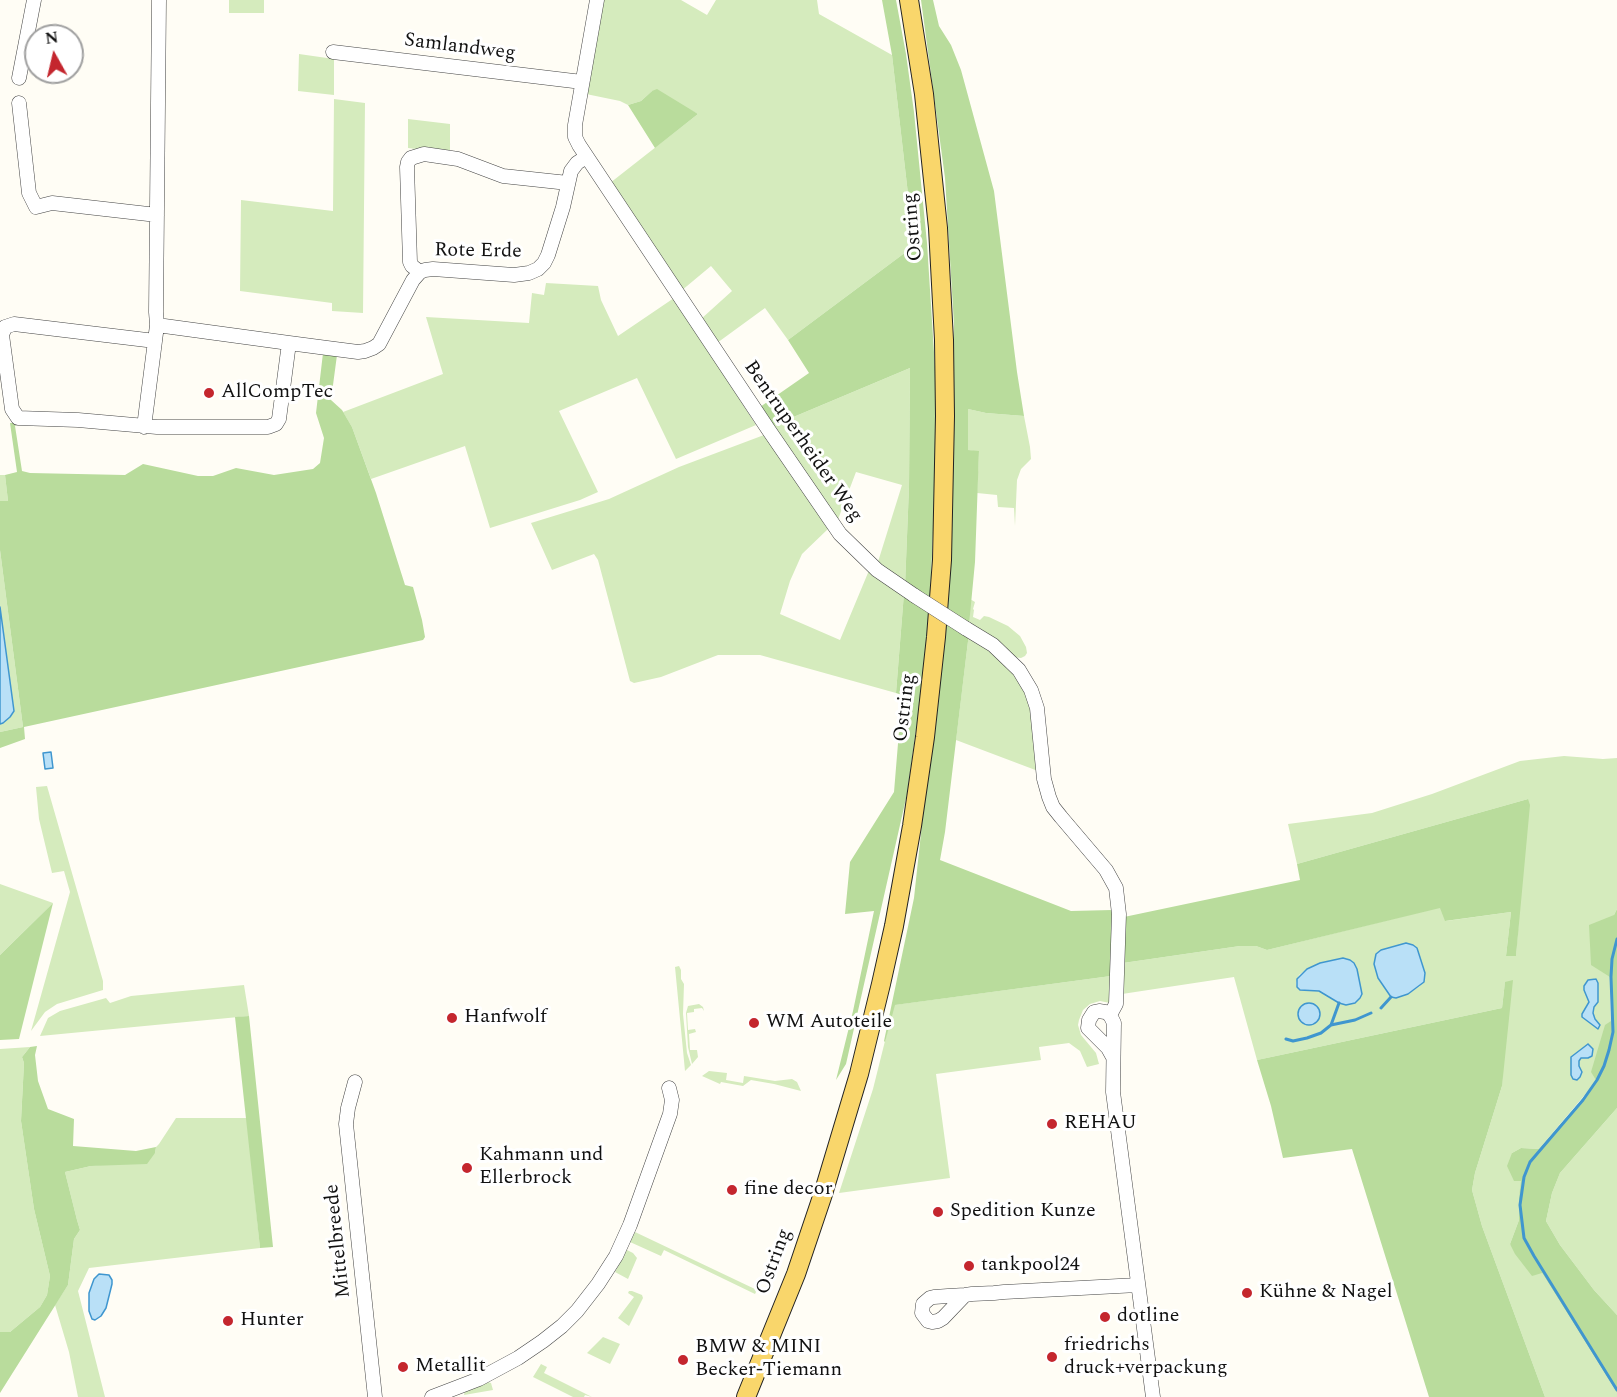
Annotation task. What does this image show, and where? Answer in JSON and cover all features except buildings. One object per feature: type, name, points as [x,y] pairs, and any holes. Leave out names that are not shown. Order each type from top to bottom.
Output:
[{"type":"main road","name":"Ostring","points":[[746,1397],[796,1274],[859,1074],[894,927],[912,826],[926,726],[942,560],[944,340],[938,228],[924,94],[909,0]]},
{"type":"street","points":[[19,78],[34,0]]},
{"type":"street","points":[[144,427],[157,325],[159,0]]},
{"type":"street","name":"Bentruperheider Weg","points":[[597,0],[574,131],[586,156],[840,534],[877,570],[993,645],[1019,670],[1031,690],[1037,708],[1044,778],[1053,807],[1106,870],[1116,888],[1119,914],[1116,1004],[1110,1015],[1114,1023],[1113,1100],[1153,1397]]},
{"type":"street","name":"Samlandweg","points":[[333,52],[582,82]]},
{"type":"street","points":[[19,103],[29,193],[36,207],[52,203],[157,215]]},
{"type":"street","points":[[420,272],[410,262],[407,167],[411,158],[424,154],[458,159],[502,176],[568,183]]},
{"type":"street","name":"Rote Erde","points":[[157,325],[358,352],[373,348],[379,344],[413,280],[420,272],[433,269],[514,274],[529,273],[538,269],[548,255],[563,207],[569,175],[573,166],[586,156]]},
{"type":"street","points":[[155,341],[14,324],[5,327],[2,335],[12,409],[18,418],[78,420],[144,427],[268,427],[276,424],[279,419],[289,343]]},
{"type":"street","points":[[1110,1015],[1100,1011],[1095,1012],[1091,1015],[1088,1024],[1090,1030],[1108,1048],[1113,1057]]},
{"type":"street","name":"Mittelbreede","points":[[355,1082],[346,1124],[375,1397]]},
{"type":"street","points":[[432,1397],[479,1379],[518,1358],[543,1341],[577,1311],[598,1284],[616,1256],[630,1225],[670,1114],[672,1100],[669,1088]]},
{"type":"street","points":[[965,1295],[1138,1285]]},
{"type":"green space","points":[[229,0],[264,0],[264,13],[229,13]]},
{"type":"green space","points":[[602,0],[681,0],[707,15],[716,0],[817,0],[819,14],[892,55],[914,246],[788,340],[765,308],[717,343],[701,319],[732,291],[711,266],[681,291],[610,183],[698,114],[652,91],[641,101],[628,105],[620,101],[586,94]]},
{"type":"green space","points":[[882,0],[896,0],[906,54],[927,243],[935,368],[936,466],[930,599],[905,586],[910,368],[772,426],[760,407],[809,373],[788,340],[914,246],[892,55]]},
{"type":"green space","points":[[921,0],[933,0],[939,26],[951,45],[961,70],[994,191],[1024,416],[968,409],[968,450],[979,451],[975,562],[969,625],[945,608],[951,503],[954,324],[945,178]]},
{"type":"green space","points":[[299,54],[334,59],[334,95],[298,91]]},
{"type":"green space","points":[[657,89],[698,114],[655,148],[628,105],[641,101]]},
{"type":"green space","points":[[334,99],[365,103],[363,313],[332,311],[332,303],[240,291],[241,200],[333,211]]},
{"type":"green space","points":[[408,119],[450,124],[450,153],[408,148]]},
{"type":"green space","points":[[546,283],[598,286],[601,300],[618,336],[674,298],[756,425],[676,459],[637,378],[559,411],[598,492],[580,500],[490,528],[465,446],[371,479],[352,427],[343,412],[443,374],[426,317],[529,323],[532,293],[544,295]]},
{"type":"green space","points":[[323,353],[337,355],[331,400],[342,410],[352,427],[405,585],[413,587],[422,620],[425,637],[423,640],[24,727],[25,739],[0,748],[0,732],[23,727],[0,550],[0,501],[8,501],[5,475],[17,472],[10,423],[18,423],[15,426],[22,471],[30,473],[125,475],[143,464],[198,476],[213,476],[236,468],[274,475],[313,469],[320,463],[324,438],[316,413]]},
{"type":"green space","points":[[910,368],[905,586],[877,565],[902,485],[856,472],[837,522],[772,426]]},
{"type":"green space","points":[[968,409],[1024,416],[1031,459],[1021,469],[1017,480],[1015,526],[1014,508],[998,507],[997,495],[977,493],[979,452],[968,450]]},
{"type":"green space","points":[[764,435],[828,529],[802,554],[790,581],[780,614],[840,640],[870,568],[904,593],[896,693],[760,655],[718,655],[661,677],[634,683],[630,681],[598,560],[594,554],[552,570],[531,523],[609,499],[679,467]]},
{"type":"green space","points":[[0,475],[5,475],[8,501],[0,501]]},
{"type":"green space","points":[[0,550],[23,727],[0,732],[0,724],[14,710],[0,607]]},
{"type":"green space","points":[[904,593],[929,610],[921,694],[907,794],[846,1064],[836,1080],[874,911],[845,914],[850,862],[894,792],[902,695],[896,693]]},
{"type":"green space","points":[[970,599],[975,602],[973,617],[980,620],[984,616],[989,617],[1008,626],[1020,636],[1026,647],[1025,656],[1013,657],[969,625]]},
{"type":"green space","points":[[944,620],[969,633],[940,860],[1071,911],[1112,910],[1111,976],[895,1005],[885,1042],[914,898]]},
{"type":"green space","points":[[969,633],[1012,668],[1029,697],[1038,771],[956,740]]},
{"type":"green space","points":[[1564,756],[1617,758],[1617,909],[1614,915],[1610,977],[1611,1021],[1596,1080],[1588,1091],[1539,1149],[1521,1148],[1512,1153],[1522,1181],[1519,1220],[1510,1244],[1542,1273],[1617,1393],[1617,1397],[1545,1397],[1482,1226],[1472,1190],[1475,1173],[1502,1086],[1505,982],[1502,1008],[1257,1060],[1234,977],[1122,994],[1123,963],[1240,946],[1256,946],[1267,950],[1441,907],[1446,921],[1511,912],[1506,956],[1516,956],[1528,799],[1297,864],[1288,824],[1372,813],[1432,794],[1520,761]],"holes":[[[1413,945],[1417,948],[1425,973],[1420,986],[1396,998]],[[1343,958],[1354,963],[1362,994],[1339,1003],[1319,991],[1300,990],[1297,987],[1299,975],[1307,969],[1320,963]]]},
{"type":"green space","points":[[47,786],[103,981],[103,990],[57,1004],[45,1012],[31,1031],[70,892],[64,871],[52,873],[39,819],[36,787]]},
{"type":"green space","points":[[1528,799],[1530,805],[1516,956],[1506,956],[1511,912],[1445,921],[1440,908],[1267,950],[1256,946],[1240,946],[1123,963],[1124,917],[1300,880],[1297,864]]},
{"type":"green space","points":[[0,884],[53,903],[0,955]]},
{"type":"green space","points":[[53,903],[19,1039],[0,1040],[0,955]]},
{"type":"green space","points":[[1617,909],[1617,1108],[1560,1173],[1552,1193],[1546,1221],[1560,1245],[1594,1290],[1617,1315],[1617,1393],[1542,1273],[1532,1276],[1510,1244],[1519,1220],[1521,1181],[1514,1181],[1507,1166],[1512,1153],[1521,1148],[1539,1149],[1596,1080],[1591,1072],[1605,1025],[1611,1021],[1610,977],[1591,965],[1589,925],[1614,915]]},
{"type":"green space","points":[[679,966],[684,984],[683,1014],[687,1053],[691,1065],[685,1071],[675,967]]},
{"type":"green space","points":[[1111,976],[1110,1003],[1100,1001],[1090,1004],[1083,1010],[1078,1025],[1081,1035],[1096,1053],[1099,1064],[1087,1067],[1080,1051],[1069,1043],[1039,1047],[1041,1060],[936,1074],[950,1178],[839,1193],[873,1089],[894,1005]]},
{"type":"green space","points":[[1513,980],[1502,1086],[1475,1173],[1472,1190],[1482,1226],[1545,1397],[1429,1397],[1352,1149],[1283,1158],[1257,1060],[1502,1008],[1505,982]]},
{"type":"green space","points":[[244,985],[249,1016],[40,1036],[48,1018],[60,1011],[106,998],[110,1003],[131,996]]},
{"type":"green space","points":[[699,1004],[703,1007],[704,1011],[702,1008],[687,1013],[688,1030],[695,1029],[696,1032],[689,1034],[690,1050],[697,1050],[698,1057],[692,1064],[688,1047],[686,1013],[688,1006]]},
{"type":"green space","points":[[249,1016],[273,1247],[260,1248],[235,1017]]},
{"type":"green space","points":[[37,1046],[35,1055],[38,1081],[48,1109],[74,1119],[73,1146],[136,1151],[156,1147],[155,1153],[147,1164],[91,1166],[65,1172],[80,1230],[74,1239],[68,1285],[0,1393],[0,1332],[10,1332],[40,1307],[47,1295],[50,1276],[34,1209],[21,1121],[24,1063],[22,1057],[30,1047]]},
{"type":"green space","points":[[30,1047],[22,1057],[24,1063],[21,1121],[34,1209],[50,1276],[47,1295],[40,1307],[10,1332],[0,1332],[0,1049]]},
{"type":"green space","points":[[709,1071],[727,1073],[726,1080],[743,1083],[744,1076],[775,1081],[792,1079],[797,1082],[801,1091],[751,1080],[743,1086],[721,1082],[720,1084],[702,1076]]},
{"type":"green space","points":[[1617,1108],[1617,1315],[1594,1290],[1560,1245],[1546,1221],[1552,1193],[1560,1173]]},
{"type":"green space","points":[[176,1118],[247,1118],[260,1248],[89,1268],[78,1291],[105,1397],[78,1397],[69,1352],[55,1305],[68,1285],[74,1239],[80,1230],[65,1172],[155,1153],[156,1147]]},
{"type":"green space","points":[[635,1232],[757,1290],[755,1294],[664,1250],[661,1256],[630,1242]]},
{"type":"green space","points":[[627,1250],[637,1258],[628,1279],[615,1272]]},
{"type":"green space","points":[[629,1291],[642,1295],[643,1298],[629,1326],[618,1318],[634,1297],[628,1293]]},
{"type":"green space","points":[[603,1337],[620,1344],[610,1364],[587,1353]]},
{"type":"green space","points":[[541,1364],[547,1367],[544,1373],[592,1397],[585,1395],[584,1397],[573,1397],[533,1377]]},
{"type":"green space","points":[[488,1382],[491,1383],[493,1390],[464,1395],[465,1391]]},
{"type":"water","points":[[0,607],[14,711],[0,724]]},
{"type":"water","points":[[51,752],[53,768],[45,769],[43,753]]},
{"type":"water","points":[[1406,943],[1417,948],[1425,973],[1424,982],[1408,994],[1396,998],[1391,997],[1378,978],[1374,964],[1376,954],[1381,950]]},
{"type":"water","points":[[1343,958],[1354,963],[1357,969],[1362,994],[1355,1003],[1346,1005],[1319,991],[1300,990],[1297,987],[1297,979],[1307,969],[1320,963]]},
{"type":"water","points":[[1596,979],[1598,1002],[1593,1013],[1600,1025],[1598,1029],[1582,1017],[1589,1002],[1584,986],[1588,980]]},
{"type":"water","points":[[1309,1003],[1317,1006],[1320,1014],[1317,1022],[1309,1025],[1301,1022],[1298,1014],[1301,1006]]},
{"type":"water","points":[[1588,1044],[1593,1049],[1592,1056],[1581,1058],[1579,1066],[1582,1072],[1577,1080],[1573,1079],[1571,1057]]},
{"type":"water","points":[[99,1274],[109,1275],[112,1284],[106,1308],[95,1320],[92,1319],[89,1311],[89,1293],[94,1279]]},
{"type":"waterway","points":[[1617,939],[1612,959],[1611,977],[1613,1032],[1604,1066],[1583,1100],[1530,1162],[1524,1177],[1520,1205],[1524,1238],[1617,1390]]},
{"type":"waterway","points":[[1381,1008],[1391,997]]},
{"type":"waterway","points":[[1331,1025],[1339,1003]]},
{"type":"waterway","points":[[1286,1039],[1293,1041],[1307,1038],[1321,1033],[1331,1025],[1355,1020],[1371,1013]]},
{"type":"place","name":"AllCompTec","points":[[209,393]]},
{"type":"place","name":"Hanfwolf","points":[[452,1018]]},
{"type":"place","name":"WM Autoteile","points":[[754,1023]]},
{"type":"place","name":"REHAU","points":[[1052,1124]]},
{"type":"place","name":"Kahmann und Ellerbrock","points":[[467,1168]]},
{"type":"place","name":"fine decor","points":[[732,1190]]},
{"type":"place","name":"Spedition Kunze","points":[[938,1212]]},
{"type":"place","name":"tankpool24","points":[[969,1266]]},
{"type":"place","name":"Kühne & Nagel","points":[[1247,1293]]},
{"type":"place","name":"dotline","points":[[1105,1317]]},
{"type":"place","name":"Hunter","points":[[228,1321]]},
{"type":"place","name":"friedrichs druck+verpackung","points":[[1052,1357]]},
{"type":"place","name":"BMW & MINI Becker-Tiemann","points":[[683,1360]]},
{"type":"place","name":"Metallit","points":[[403,1367]]}]
